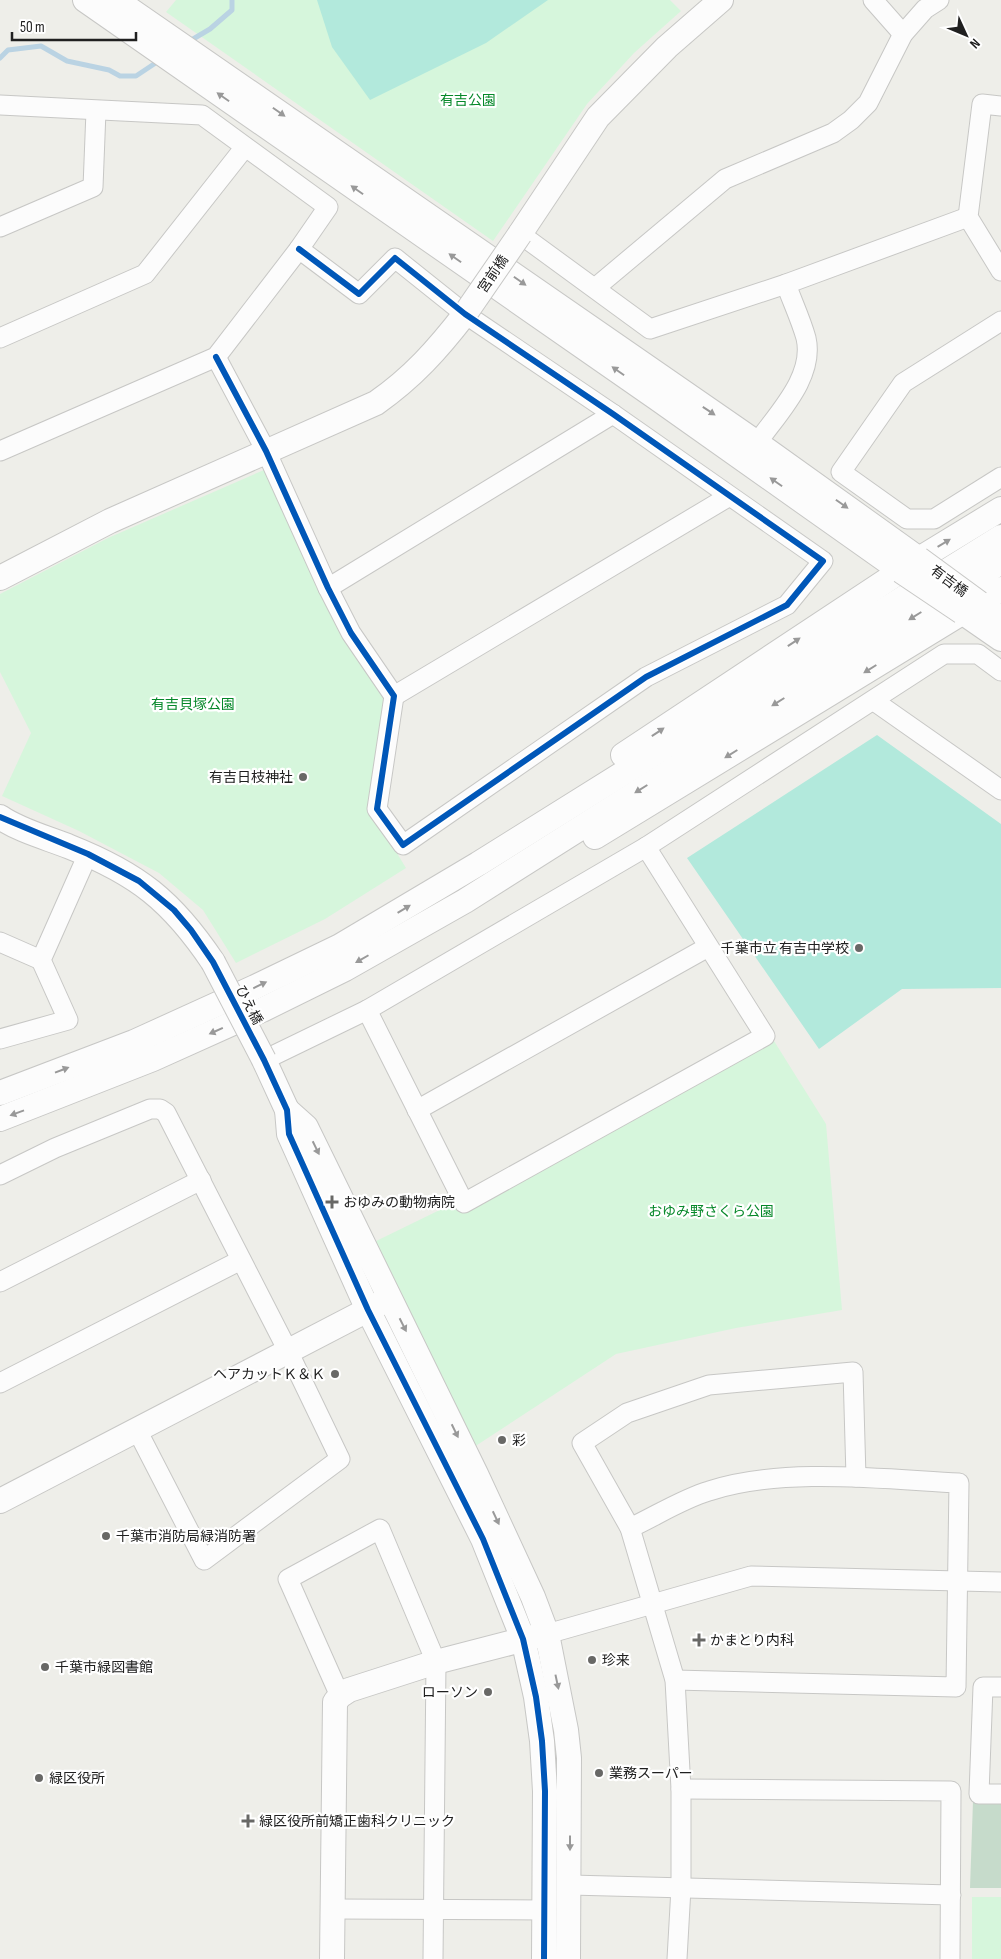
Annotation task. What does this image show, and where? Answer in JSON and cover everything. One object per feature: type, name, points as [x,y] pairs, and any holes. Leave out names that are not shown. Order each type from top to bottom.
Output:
[{"type":"street","points":[[85,0],[157,39]]},
{"type":"street","points":[[116,0],[157,39],[189,63],[658,398],[910,565]]},
{"type":"street","name":"宮前橋","points":[[0,578],[110,521],[266,451],[347,418],[376,403],[398,387],[434,354],[465,314],[598,117],[626,86],[721,0]]},
{"type":"street","points":[[873,0],[903,34]]},
{"type":"street","points":[[595,288],[725,179],[833,133],[851,120],[868,103],[903,34],[925,10],[939,0]]},
{"type":"street","points":[[189,63],[757,443],[910,565]]},
{"type":"street","points":[[1001,106],[982,104],[968,218],[1001,271]]},
{"type":"street","points":[[0,105],[202,115],[328,207],[299,249],[216,357],[0,451]]},
{"type":"street","points":[[0,228],[93,186],[96,111]]},
{"type":"street","points":[[0,338],[146,274],[245,147]]},
{"type":"street","points":[[520,234],[650,329],[786,284],[968,218]]},
{"type":"street","points":[[216,357],[266,451],[350,633],[394,696],[377,810],[402,845],[646,677],[787,605],[823,560],[728,497],[613,414],[465,314],[395,258],[359,294],[299,249]]},
{"type":"street","points":[[757,443],[799,383],[807,353],[806,338],[786,284]]},
{"type":"street","points":[[1001,321],[903,383],[841,472],[907,519],[934,519],[1001,477]]},
{"type":"street","points":[[328,588],[613,414]]},
{"type":"street","points":[[394,696],[728,497]]},
{"type":"street","points":[[478,864],[547,806],[910,565],[1001,509]]},
{"type":"street","points":[[0,1092],[134,1042],[255,988],[340,946],[478,864],[1001,537]]},
{"type":"street","points":[[0,1119],[153,1059],[262,1010],[345,969],[465,901],[1001,562]]},
{"type":"street","name":"有吉橋","points":[[910,565],[971,608]]},
{"type":"street","points":[[465,901],[492,895],[524,881],[1001,589]]},
{"type":"street","points":[[971,608],[1001,618]]},
{"type":"street","points":[[971,608],[1001,639]]},
{"type":"street","points":[[264,1060],[367,1010],[646,847],[944,654],[978,654],[1001,670]]},
{"type":"street","points":[[874,700],[1001,790]]},
{"type":"street","name":"ひえ橋","points":[[0,817],[88,854],[138,881],[157,894],[191,930],[213,962],[264,1060],[287,1110]]},
{"type":"street","points":[[367,1010],[464,1203],[765,1036],[646,847]]},
{"type":"street","points":[[41,960],[88,854]]},
{"type":"street","points":[[0,942],[41,960],[68,1020],[0,1039]]},
{"type":"street","points":[[417,1110],[708,947]]},
{"type":"street","points":[[0,1082],[34,1080]]},
{"type":"street","points":[[0,1175],[64,1145],[150,1109],[160,1108],[166,1112],[289,1353],[340,1458],[204,1560],[137,1430]]},
{"type":"street","points":[[287,1110],[306,1127],[476,1474],[533,1597],[546,1634],[566,1730],[570,1792],[568,1959]]},
{"type":"street","points":[[287,1110],[289,1134],[368,1310],[483,1539],[523,1639],[536,1697],[542,1741],[545,1790],[544,1959]]},
{"type":"street","points":[[0,1282],[201,1180]]},
{"type":"street","points":[[0,1383],[241,1260]]},
{"type":"street","points":[[0,1501],[289,1353],[389,1299]]},
{"type":"street","points":[[677,1959],[681,1888],[681,1789],[675,1680],[630,1528],[582,1443],[627,1413],[709,1385],[853,1372],[856,1477]]},
{"type":"street","points":[[630,1528],[708,1491],[758,1479],[856,1477],[959,1482],[956,1580],[956,1687],[675,1680]]},
{"type":"street","points":[[340,1696],[288,1580],[380,1529],[436,1662],[433,1959]]},
{"type":"street","points":[[332,1959],[334,1909],[334,1709],[340,1696],[349,1690],[436,1662],[653,1605],[751,1576],[1001,1582]]},
{"type":"street","points":[[1001,1687],[983,1687],[979,1794],[1001,1794]]},
{"type":"street","points":[[681,1789],[951,1791],[950,1959]]},
{"type":"street","points":[[570,1885],[951,1895]]},
{"type":"street","points":[[334,1909],[433,1911],[545,1910]]},
{"type":"green space","name":"有吉公園","points":[[176,0],[670,0],[681,11],[634,53],[587,104],[493,241],[166,12]]},
{"type":"green space","name":"有吉貝塚公園","points":[[264,470],[336,625],[390,702],[370,809],[406,868],[325,919],[236,963],[203,910],[159,873],[79,831],[2,796],[31,733],[0,672],[0,594],[108,538]]},
{"type":"green space","name":"おゆみ野さくら公園","points":[[774,1041],[826,1124],[842,1310],[736,1328],[616,1354],[471,1449],[370,1244],[454,1203],[458,1210]]},
{"type":"green space","points":[[973,1801],[1001,1802],[1001,1888],[970,1888]]},
{"type":"green space","points":[[972,1897],[1001,1897],[1001,1959],[972,1959]]},
{"type":"shaded area","points":[[317,0],[548,0],[486,43],[370,100],[332,47]]},
{"type":"shaded area","points":[[877,735],[1001,824],[1001,988],[902,989],[819,1049],[687,858]]},
{"type":"waterway","points":[[188,42],[210,29],[232,10],[232,0]]},
{"type":"waterway","points":[[0,58],[8,50],[41,46],[67,61],[109,70],[120,76],[136,76],[160,60]]},
{"type":"cycle path","points":[[216,357],[266,451],[328,588],[351,633],[394,696],[377,809],[403,845],[646,677],[787,605],[823,561],[613,414],[465,314],[395,258],[359,294],[299,249]]},
{"type":"cycle path","points":[[0,817],[88,854],[139,881],[174,910],[191,930],[213,962],[264,1060],[287,1110],[289,1134],[368,1310],[483,1539],[523,1639],[536,1697],[542,1741],[545,1791],[544,1959]]},
{"type":"place","name":"有吉日枝神社","points":[[303,777]]},
{"type":"place","name":"千葉市立 有吉中学校","points":[[859,948]]},
{"type":"place","name":"おゆみの動物病院","points":[[332,1202]]},
{"type":"place","name":"ヘアカットＫ＆Ｋ","points":[[335,1374]]},
{"type":"place","name":"彩","points":[[502,1440]]},
{"type":"place","name":"千葉市消防局緑消防署","points":[[106,1536]]},
{"type":"place","name":"かまとり内科","points":[[699,1640]]},
{"type":"place","name":"珍来","points":[[592,1660]]},
{"type":"place","name":"千葉市緑図書館","points":[[45,1667]]},
{"type":"place","name":"ローソン","points":[[488,1692]]},
{"type":"place","name":"業務スーパー","points":[[599,1773]]},
{"type":"place","name":"緑区役所","points":[[39,1778]]},
{"type":"place","name":"緑区役所前矯正歯科クリニック","points":[[248,1821]]}]
